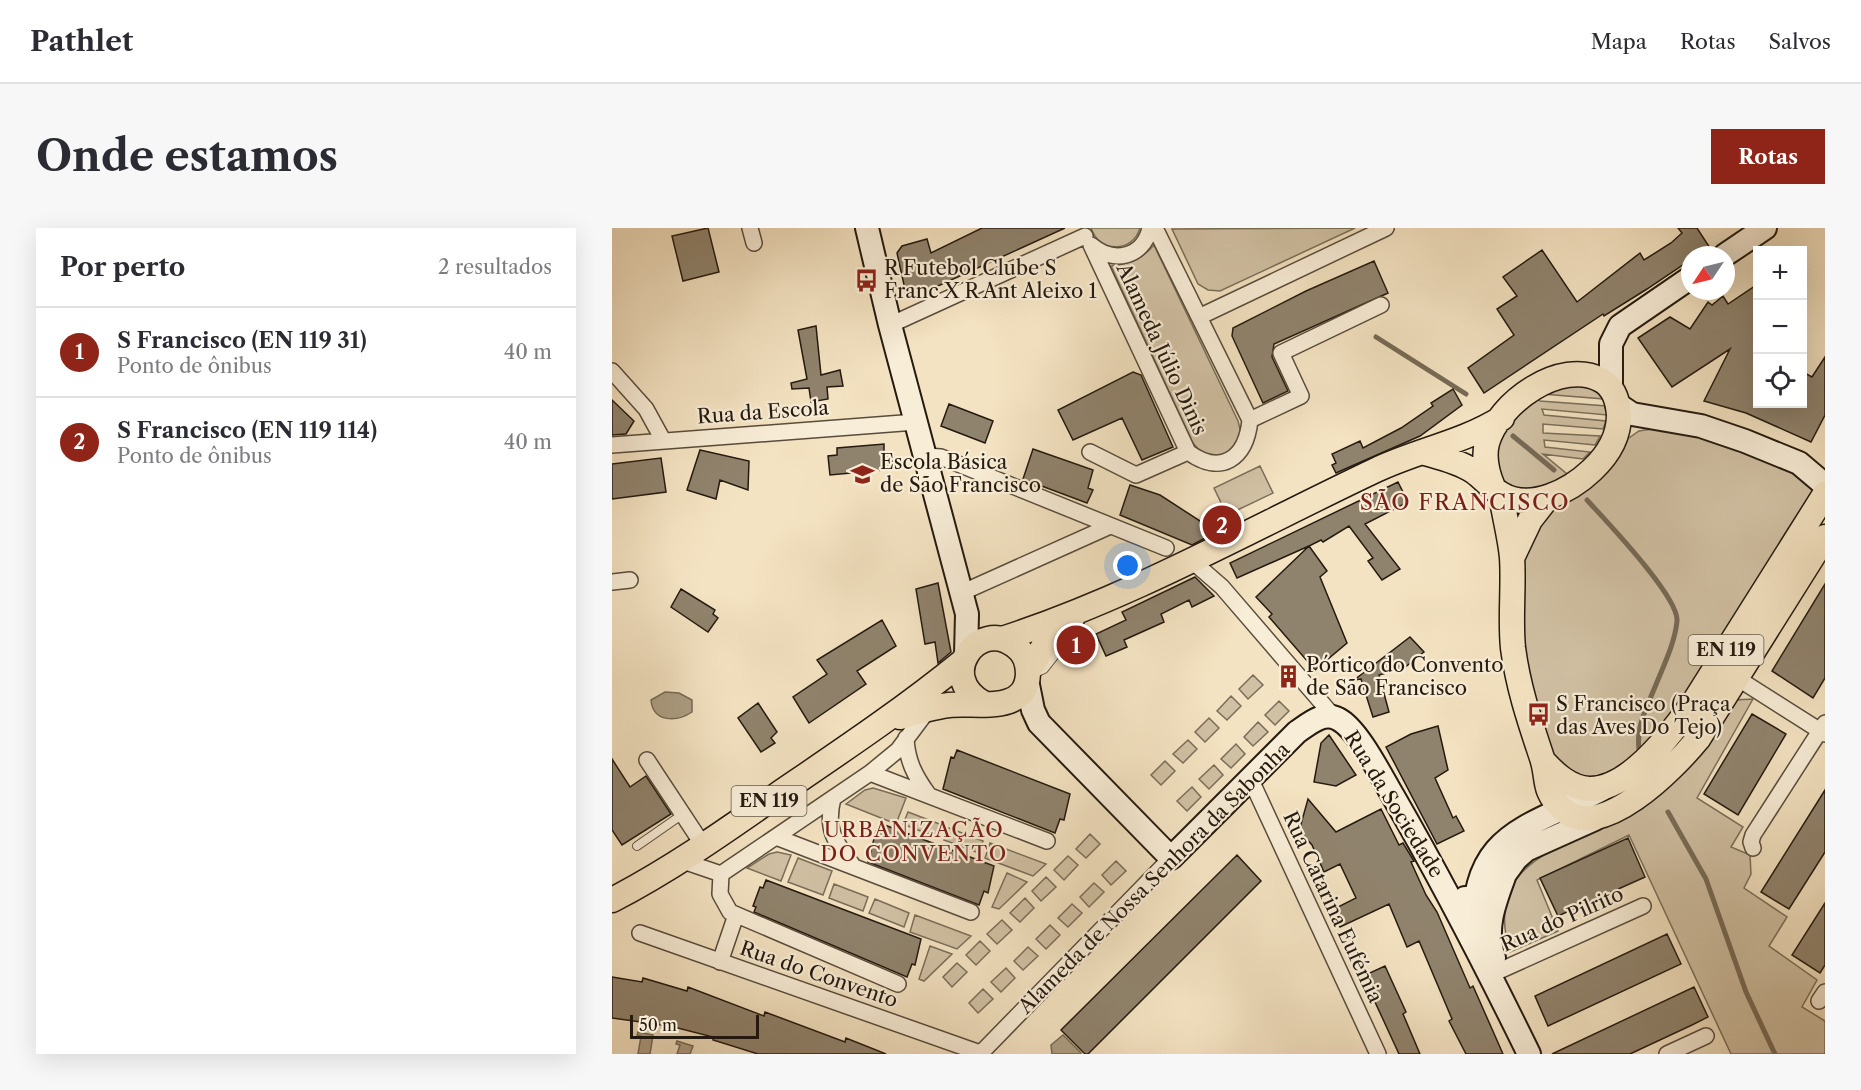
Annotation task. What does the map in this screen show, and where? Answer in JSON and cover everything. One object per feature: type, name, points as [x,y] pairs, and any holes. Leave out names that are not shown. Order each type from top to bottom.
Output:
[{"type":"main road","points":[[1422,452],[1472,470],[1497,491],[1529,501],[1548,497],[1570,487],[1601,462],[1618,429],[1614,396],[1594,376],[1574,372],[1550,378],[1528,391],[1502,418],[1487,442],[1485,457],[1486,471],[1497,491],[1512,558],[1510,609],[1514,650],[1528,718],[1562,809],[1579,818],[1595,819]]},
{"type":"main road","points":[[1093,604],[1048,639],[1017,697],[1009,702],[986,704],[967,691],[961,672],[964,659],[980,642],[1000,639],[1093,604],[1191,560],[1378,469],[1476,434],[1502,418]]},
{"type":"main road","name":"EN 119","points":[[1606,787],[1643,761],[1673,732],[1825,494]]},
{"type":"main road","points":[[1512,558],[1530,520],[1548,497]]},
{"type":"main road","name":"EN 119","points":[[1595,819],[1651,787],[1678,763],[1698,739],[1825,537]]},
{"type":"main road","points":[[1000,639],[1011,642],[1023,655],[1028,676]]},
{"type":"main road","name":"EN 119","points":[[612,900],[680,860],[858,740],[964,659]]},
{"type":"main road","name":"EN 119","points":[[858,740],[895,719],[929,709],[986,704]]},
{"type":"main road","points":[[1548,773],[1581,788],[1606,787]]},
{"type":"street","points":[[867,228],[890,325],[964,603],[964,659]]},
{"type":"street","name":"Alameda Júlio Dinis","points":[[1086,236],[1109,256],[1131,254],[1146,240],[1150,228]]},
{"type":"street","points":[[1155,228],[1201,316],[1250,420],[1301,396],[1281,353],[1382,305]]},
{"type":"street","points":[[1201,316],[1386,228]]},
{"type":"street","points":[[1735,248],[1765,228]]},
{"type":"street","points":[[890,325],[1086,236]]},
{"type":"street","name":"Alameda Júlio Dinis","points":[[1086,236],[1188,452],[1202,463],[1217,464],[1230,460],[1241,452],[1248,438],[1250,420]]},
{"type":"street","points":[[1681,284],[1620,326],[1611,344],[1614,396],[1632,414],[1701,426],[1799,463],[1825,485]]},
{"type":"street","points":[[612,371],[646,409],[663,440]]},
{"type":"street","name":"Rua da Escola","points":[[612,445],[916,422]]},
{"type":"street","points":[[1090,452],[1136,475],[1188,452]]},
{"type":"street","points":[[926,456],[941,457],[1108,527],[1166,548]]},
{"type":"street","points":[[1799,463],[1825,460]]},
{"type":"street","points":[[964,603],[1108,527]]},
{"type":"street","name":"Rua da Sociedade","points":[[1191,560],[1222,587],[1334,717],[1349,728],[1375,766],[1481,940],[1511,1017],[1529,1054]]},
{"type":"street","points":[[612,582],[630,580]]},
{"type":"street","points":[[964,603],[983,630],[1000,639]]},
{"type":"street","points":[[1737,678],[1736,651],[1754,607]]},
{"type":"street","points":[[1028,676],[1033,710],[1039,723],[1171,858]]},
{"type":"street","points":[[1705,684],[1737,678],[1823,729],[1753,835],[1750,842],[1753,848]]},
{"type":"street","points":[[986,704],[1039,723]]},
{"type":"street","points":[[721,874],[833,798],[898,750],[929,709]]},
{"type":"street","name":"Alameda de Nossa Senhora da Sabonha","points":[[982,1054],[1171,858],[1297,732],[1314,720],[1334,717]]},
{"type":"street","points":[[906,738],[911,768],[928,794]]},
{"type":"street","points":[[647,760],[703,845]]},
{"type":"street","points":[[870,772],[1047,841]]},
{"type":"street","points":[[1447,882],[1466,878],[1483,867],[1499,846],[1523,826],[1535,812],[1548,773]]},
{"type":"street","name":"Rua Catarina Eufémia","points":[[1250,778],[1378,1054]]},
{"type":"street","points":[[1523,826],[1606,787]]},
{"type":"street","points":[[833,798],[829,814],[830,831],[854,867]]},
{"type":"street","points":[[1475,898],[1497,885],[1526,850],[1547,832],[1562,809]]},
{"type":"street","points":[[1526,850],[1595,819]]},
{"type":"street","points":[[776,837],[971,912]]},
{"type":"street","points":[[680,860],[721,874]]},
{"type":"street","points":[[1475,898],[1483,867]]},
{"type":"street","points":[[1481,940],[1506,872]]},
{"type":"street","points":[[721,874],[720,894],[730,912],[898,984]]},
{"type":"street","points":[[1447,882],[1475,898],[1484,911],[1481,940],[1499,971],[1511,1017]]},
{"type":"street","name":"Rua do Pilrito","points":[[1499,971],[1643,906]]},
{"type":"street","points":[[720,962],[736,915]]},
{"type":"street","name":"Rua do Convento","points":[[640,933],[982,1054]]},
{"type":"street","points":[[1667,1054],[1706,1036]]},
{"type":"lane","points":[[637,846],[683,814]]},
{"type":"shaded area","points":[[1091,228],[1140,228],[1131,242],[1116,247],[1101,242]]},
{"type":"shaded area","points":[[1355,228],[1220,291],[1208,290],[1198,284],[1172,229]]},
{"type":"shaded area","points":[[1154,245],[1238,421],[1241,433],[1232,452],[1210,455],[1201,451],[1193,443],[1111,266],[1135,260]]},
{"type":"shaded area","points":[[1572,384],[1595,387],[1605,399],[1542,394]]},
{"type":"shaded area","points":[[1538,397],[1540,401],[1607,406],[1607,415],[1542,409],[1544,415],[1606,421],[1603,429],[1543,424],[1543,433],[1600,436],[1595,445],[1544,440],[1545,447],[1590,452],[1583,459],[1543,454],[1567,474],[1540,488],[1517,488],[1498,479],[1496,450],[1509,421]]},
{"type":"shaded area","points":[[1678,425],[1793,470],[1819,490],[1670,725],[1619,773],[1583,783],[1557,765],[1532,700],[1519,612],[1527,538],[1535,522],[1626,440],[1639,431]]},
{"type":"shaded area","points":[[1260,466],[1273,493],[1227,515],[1214,488]]},
{"type":"shaded area","points":[[1253,675],[1263,685],[1248,699],[1239,689]]},
{"type":"shaded area","points":[[665,692],[679,693],[692,700],[692,712],[680,718],[661,717],[653,708],[651,700]]},
{"type":"shaded area","points":[[1231,696],[1241,706],[1227,720],[1217,711]]},
{"type":"shaded area","points":[[1753,699],[1697,798],[1743,827],[1731,847],[1750,855],[1751,874],[1744,888],[1787,917],[1769,946],[1817,980],[1802,1007],[1825,1021],[1825,1054],[1731,1054],[1629,835],[1537,880],[1558,931],[1510,952],[1504,918],[1509,892],[1523,871],[1567,842],[1643,804],[1734,700]]},
{"type":"shaded area","points":[[1279,701],[1289,711],[1275,725],[1265,715]]},
{"type":"shaded area","points":[[1209,718],[1219,728],[1205,742],[1195,732]]},
{"type":"shaded area","points":[[1258,722],[1268,732],[1253,746],[1244,737]]},
{"type":"shaded area","points":[[1188,740],[1197,749],[1183,763],[1173,754]]},
{"type":"shaded area","points":[[1236,744],[1245,754],[1231,768],[1221,759]]},
{"type":"shaded area","points":[[1165,761],[1175,771],[1161,785],[1151,775]]},
{"type":"shaded area","points":[[1214,765],[1223,775],[1209,789],[1199,779]]},
{"type":"shaded area","points":[[1192,787],[1201,797],[1187,811],[1177,801]]},
{"type":"shaded area","points":[[873,788],[906,798],[896,824],[846,804],[865,790]]},
{"type":"shaded area","points":[[908,812],[942,825],[938,838],[903,824]]},
{"type":"shaded area","points":[[949,828],[983,841],[979,853],[944,840]]},
{"type":"shaded area","points":[[1090,834],[1100,844],[1086,858],[1076,849]]},
{"type":"shaded area","points":[[990,843],[1046,864],[1033,876],[985,858]]},
{"type":"shaded area","points":[[777,852],[791,855],[781,881],[747,868],[769,854]]},
{"type":"shaded area","points":[[1068,856],[1078,865],[1064,880],[1054,870]]},
{"type":"shaded area","points":[[798,858],[832,871],[823,895],[788,882]]},
{"type":"shaded area","points":[[1116,861],[1126,871],[1111,885],[1102,875]]},
{"type":"shaded area","points":[[1007,873],[1027,882],[999,909],[992,907]]},
{"type":"shaded area","points":[[1046,877],[1056,887],[1041,901],[1032,891]]},
{"type":"shaded area","points":[[1094,883],[1104,892],[1089,907],[1080,897]]},
{"type":"shaded area","points":[[834,884],[868,897],[863,911],[829,898]]},
{"type":"shaded area","points":[[1025,898],[1034,908],[1020,922],[1010,913]]},
{"type":"shaded area","points":[[875,899],[909,913],[904,927],[869,913]]},
{"type":"shaded area","points":[[1072,904],[1082,913],[1068,927],[1058,918]]},
{"type":"shaded area","points":[[915,915],[971,936],[957,949],[910,932]]},
{"type":"shaded area","points":[[1002,920],[1012,930],[997,944],[987,934]]},
{"type":"shaded area","points":[[1050,925],[1060,935],[1046,949],[1036,939]]},
{"type":"shaded area","points":[[980,941],[990,951],[976,965],[966,955]]},
{"type":"shaded area","points":[[930,946],[952,954],[924,981],[919,979]]},
{"type":"shaded area","points":[[1028,947],[1038,956],[1023,970],[1014,961]]},
{"type":"shaded area","points":[[957,963],[967,972],[952,987],[943,977]]},
{"type":"shaded area","points":[[1006,968],[1015,978],[1001,992],[991,982]]},
{"type":"shaded area","points":[[983,989],[993,999],[978,1013],[969,1003]]},
{"type":"shaded area","points":[[638,1032],[653,1035],[650,1054],[638,1054],[641,1036],[637,1035]]},
{"type":"shaded area","points":[[1063,1035],[1080,1054],[1052,1054],[1051,1045]]},
{"type":"shaded area","points":[[677,1041],[693,1046],[690,1054],[677,1054],[680,1045],[676,1044]]},
{"type":"building","points":[[708,228],[719,272],[683,281],[672,236]]},
{"type":"building","points":[[982,228],[1065,228],[914,297],[906,294],[897,253],[902,246],[927,239],[931,253]]},
{"type":"building","points":[[1678,228],[1697,228],[1709,246],[1681,246],[1681,266],[1604,316],[1603,314],[1484,393],[1468,368],[1514,335],[1497,309],[1517,296],[1503,277],[1542,250],[1577,302],[1640,253],[1644,260],[1682,233]]},
{"type":"building","points":[[1374,261],[1388,293],[1274,344],[1272,357],[1288,391],[1263,403],[1232,336],[1233,328],[1306,291]]},
{"type":"building","points":[[1753,287],[1753,408],[1807,408],[1807,374],[1812,377],[1825,357],[1825,415],[1811,442],[1746,413],[1704,401],[1730,349],[1672,387],[1638,338],[1670,317],[1690,329],[1708,302],[1712,305],[1718,300],[1726,300],[1728,304]]},
{"type":"building","points":[[816,326],[821,375],[840,370],[843,386],[827,387],[828,399],[811,402],[809,388],[792,389],[791,383],[807,379],[798,330]]},
{"type":"building","points":[[1133,372],[1141,375],[1173,447],[1142,460],[1122,418],[1073,440],[1058,410]]},
{"type":"building","points":[[1453,389],[1462,405],[1420,436],[1336,473],[1332,465],[1336,463],[1332,454],[1360,441],[1363,448],[1401,428],[1433,406],[1431,403]]},
{"type":"building","points":[[612,400],[634,421],[626,434],[612,435]]},
{"type":"building","points":[[949,404],[993,421],[985,443],[941,426]]},
{"type":"building","points":[[884,444],[884,452],[892,452],[894,469],[830,475],[828,456],[837,455],[837,448]]},
{"type":"building","points":[[1033,449],[1093,470],[1088,488],[1093,490],[1087,503],[1023,479]]},
{"type":"building","points":[[700,450],[749,461],[748,490],[720,480],[716,499],[687,490]]},
{"type":"building","points":[[661,458],[666,492],[612,499],[612,464]]},
{"type":"building","points":[[1398,482],[1408,502],[1365,524],[1400,569],[1382,580],[1368,561],[1373,558],[1349,526],[1323,542],[1321,540],[1237,578],[1230,563]]},
{"type":"building","points":[[1130,485],[1160,495],[1217,532],[1192,545],[1120,515]]},
{"type":"building","points":[[1309,546],[1327,571],[1320,577],[1347,643],[1315,670],[1269,617],[1272,614],[1256,597]]},
{"type":"building","points":[[1195,577],[1214,596],[1192,607],[1189,600],[1161,614],[1164,622],[1124,640],[1127,647],[1106,656],[1096,634],[1126,620],[1122,612]]},
{"type":"building","points":[[938,583],[951,652],[938,663],[935,642],[925,644],[916,589]]},
{"type":"building","points":[[1825,584],[1825,678],[1813,698],[1772,671]]},
{"type":"building","points":[[681,589],[715,610],[713,614],[718,618],[708,632],[671,607]]},
{"type":"building","points":[[882,620],[896,646],[857,671],[866,684],[809,723],[793,697],[827,674],[817,660]]},
{"type":"building","points":[[1410,637],[1424,652],[1404,668],[1379,675],[1389,712],[1373,717],[1361,679],[1354,680]]},
{"type":"building","points":[[758,703],[777,732],[771,738],[775,743],[761,752],[738,718]]},
{"type":"building","points":[[1752,714],[1786,734],[1738,815],[1704,794]]},
{"type":"building","points":[[1438,726],[1448,770],[1435,778],[1453,818],[1456,816],[1464,831],[1437,844],[1386,747],[1411,734]]},
{"type":"building","points":[[1329,735],[1356,775],[1336,786],[1314,782],[1321,743]]},
{"type":"building","points":[[957,750],[1070,794],[1064,820],[1060,819],[1055,833],[943,789],[951,757],[954,758]]},
{"type":"building","points":[[612,759],[630,787],[646,776],[671,814],[622,845],[612,830]]},
{"type":"building","points":[[1825,790],[1825,852],[1789,909],[1761,892]]},
{"type":"building","points":[[1308,799],[1336,832],[1381,809],[1399,845],[1403,843],[1414,861],[1411,862],[1426,895],[1437,912],[1470,988],[1473,986],[1503,1054],[1466,1054],[1449,1021],[1452,1019],[1419,941],[1407,947],[1389,904],[1340,927],[1332,910],[1356,898],[1340,864],[1324,872],[1312,845],[1299,831]]},
{"type":"building","points":[[882,824],[994,866],[988,893],[984,891],[979,905],[868,862],[876,831],[879,832]]},
{"type":"building","points":[[1628,838],[1645,877],[1558,916],[1540,878]]},
{"type":"building","points":[[1237,855],[1261,881],[1088,1054],[1085,1054],[1061,1030]]},
{"type":"building","points":[[766,880],[921,939],[915,965],[912,964],[907,977],[754,912],[756,907],[753,906],[760,887],[763,888]]},
{"type":"building","points":[[1825,903],[1825,965],[1820,973],[1792,955]]},
{"type":"building","points":[[1667,934],[1681,964],[1548,1026],[1535,996]]},
{"type":"building","points":[[1385,966],[1406,1012],[1403,1014],[1420,1054],[1399,1054],[1363,976]]},
{"type":"building","points":[[612,977],[642,982],[643,978],[687,991],[688,987],[764,1016],[765,1012],[845,1042],[846,1038],[886,1054],[758,1054],[713,1040],[713,1037],[670,1026],[612,1018]]},
{"type":"building","points":[[1694,987],[1708,1017],[1692,1025],[1630,1054],[1552,1054]]},
{"type":"waterway","points":[[1376,337],[1466,394]]},
{"type":"waterway","points":[[1513,436],[1554,470]]},
{"type":"waterway","points":[[1587,500],[1654,578],[1666,595],[1677,621],[1671,646],[1643,717],[1639,733],[1639,749]]},
{"type":"waterway","points":[[1668,812],[1706,879],[1746,992],[1775,1054]]},
{"type":"place","name":"R Futebol Clube S Franc X R Ant Aleixo 1","points":[[866,280]]},
{"type":"place","name":"Escola Básica de São Francisco","points":[[862,474]]},
{"type":"place","name":"S Francisco (EN 119 114)","points":[[1222,525]]},
{"type":"place","name":"S Francisco (EN 119 31)","points":[[1076,645]]},
{"type":"place","name":"Pórtico do Convento de São Francisco","points":[[1288,677]]},
{"type":"place","name":"S Francisco (Praça das Aves Do Tejo)","points":[[1538,715]]},
{"type":"district","name":"SÃO FRANCISCO","points":[[1465,502]]},
{"type":"district","name":"URBANIZAÇÃO DO CONVENTO","points":[[914,842]]}]
